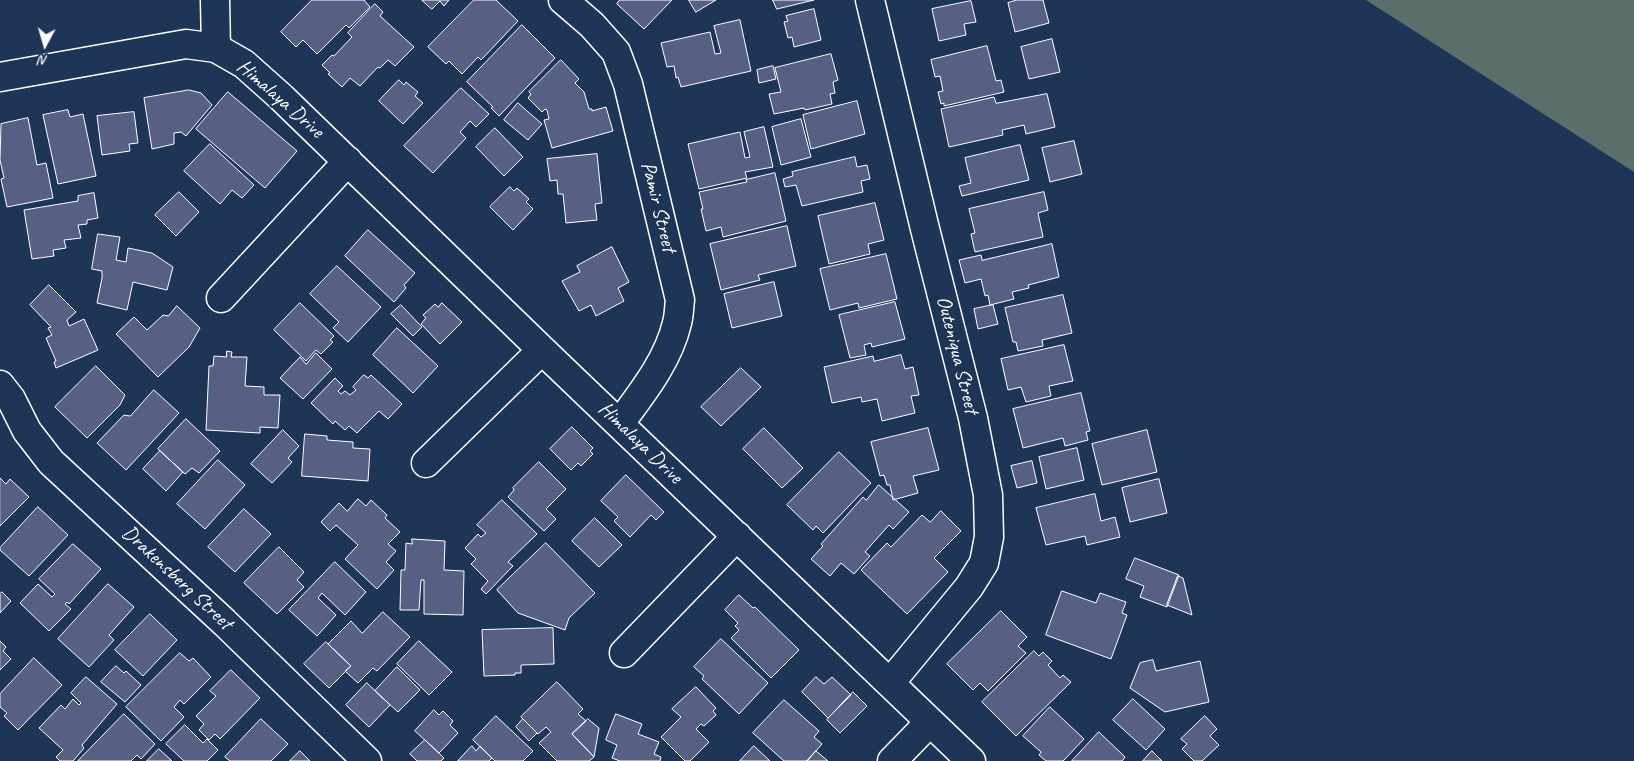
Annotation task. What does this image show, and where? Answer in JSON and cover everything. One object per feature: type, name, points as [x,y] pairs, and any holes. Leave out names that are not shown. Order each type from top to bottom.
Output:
[{"type":"street","points":[[215,0],[216,48]]},
{"type":"street","name":"Pamir Street","points":[[563,0],[592,25],[616,52],[628,84],[680,300],[678,323],[668,349],[648,384],[620,423]]},
{"type":"street","name":"Outeniqua Street","points":[[870,0],[973,418],[988,495],[989,537],[984,562],[970,587],[890,683]]},
{"type":"street","name":"Himalaya Drive","points":[[0,77],[186,44],[216,48],[244,64],[348,161],[542,350],[971,761]]},
{"type":"street","points":[[221,298],[348,161]]},
{"type":"street","points":[[426,463],[542,350]]},
{"type":"street","name":"Drakensberg Street","points":[[0,385],[11,400],[27,431],[51,462],[224,622],[367,761]]},
{"type":"street","points":[[624,653],[737,536]]},
{"type":"street","points":[[892,761],[930,722]]},
{"type":"green space","points":[[1366,0],[1634,0],[1634,172]]},
{"type":"building","points":[[312,0],[364,0],[370,7],[349,28],[346,25],[317,54],[303,40],[296,47],[281,32]]},
{"type":"building","points":[[422,0],[449,0],[444,6],[440,1],[432,9]]},
{"type":"building","points":[[474,0],[496,0],[518,21],[481,60],[478,57],[462,74],[449,61],[446,64],[428,47]]},
{"type":"building","points":[[620,0],[672,0],[644,29],[617,4]]},
{"type":"building","points":[[689,0],[716,0],[696,12]]},
{"type":"building","points":[[773,0],[814,0],[777,9]]},
{"type":"building","points":[[1017,0],[1043,0],[1049,23],[1015,32],[1008,3]]},
{"type":"building","points":[[971,1],[976,22],[964,24],[966,35],[939,41],[932,9]]},
{"type":"building","points":[[375,4],[383,12],[380,16],[414,47],[395,66],[388,60],[380,68],[378,67],[360,86],[350,78],[342,87],[328,74],[330,73],[322,65],[332,55],[334,56],[352,37],[348,33]]},
{"type":"building","points":[[814,9],[821,40],[794,47],[792,37],[788,38],[784,22],[788,21],[786,16]]},
{"type":"building","points":[[740,20],[751,71],[681,87],[678,77],[676,78],[674,66],[667,67],[661,43],[710,32],[715,54],[721,53],[714,26]]},
{"type":"building","points":[[522,25],[555,58],[499,116],[491,108],[493,107],[467,82]]},
{"type":"building","points":[[1052,39],[1060,72],[1029,79],[1021,47]]},
{"type":"building","points":[[987,46],[996,81],[1001,80],[1004,92],[944,106],[944,103],[941,104],[938,92],[943,91],[940,76],[935,77],[931,60]]},
{"type":"building","points":[[831,54],[838,80],[833,82],[835,93],[830,94],[832,104],[774,114],[769,94],[781,92],[775,68]]},
{"type":"building","points":[[561,60],[579,79],[575,83],[584,92],[589,109],[592,109],[592,111],[606,107],[613,131],[552,148],[544,120],[549,119],[547,110],[545,109],[542,112],[528,98],[531,94],[529,92]]},
{"type":"building","points":[[773,66],[776,79],[759,83],[757,70]]},
{"type":"building","points":[[399,80],[404,85],[406,82],[418,92],[415,96],[423,103],[403,124],[379,101]]},
{"type":"building","points":[[461,88],[489,114],[476,127],[470,121],[460,132],[466,138],[433,173],[404,146]]},
{"type":"building","points":[[189,90],[201,93],[212,105],[186,136],[181,132],[174,133],[174,144],[152,149],[144,98]]},
{"type":"building","points":[[228,92],[297,151],[265,188],[196,129]]},
{"type":"building","points":[[1047,94],[1055,127],[1026,134],[1024,125],[1002,130],[1003,135],[949,147],[941,109],[994,97],[996,103]]},
{"type":"building","points":[[857,101],[865,134],[811,149],[803,115]]},
{"type":"building","points":[[518,103],[542,124],[528,140],[504,120]]},
{"type":"building","points":[[68,110],[70,117],[83,114],[96,176],[58,184],[43,115]]},
{"type":"building","points":[[134,112],[138,143],[129,144],[130,151],[102,155],[97,116]]},
{"type":"building","points":[[28,118],[37,165],[46,163],[53,198],[7,207],[1,179],[4,178],[0,160],[1,124]]},
{"type":"building","points":[[801,119],[811,157],[781,165],[772,127]]},
{"type":"building","points":[[764,127],[773,167],[745,172],[747,178],[699,189],[688,144],[740,132],[745,158],[750,157],[744,132]]},
{"type":"building","points":[[495,128],[523,157],[504,176],[476,147]]},
{"type":"building","points":[[1074,141],[1082,174],[1050,182],[1042,148]]},
{"type":"building","points":[[210,144],[254,185],[242,198],[232,190],[220,204],[184,171]]},
{"type":"building","points":[[1020,145],[1029,180],[962,196],[959,186],[971,183],[965,158]]},
{"type":"building","points":[[597,154],[602,203],[595,204],[597,220],[566,223],[563,194],[558,194],[557,180],[550,181],[547,159]]},
{"type":"building","points":[[855,157],[857,167],[867,165],[870,179],[861,181],[863,192],[802,206],[796,185],[785,187],[783,179],[793,176],[792,172]]},
{"type":"building","points":[[775,173],[786,221],[723,237],[721,227],[706,231],[699,192],[747,182],[746,180]]},
{"type":"building","points":[[510,187],[514,191],[517,188],[529,199],[526,202],[533,209],[513,230],[490,207]]},
{"type":"building","points":[[179,192],[199,212],[176,236],[155,215]]},
{"type":"building","points":[[1044,192],[1048,210],[1038,213],[1043,237],[975,252],[971,234],[975,233],[969,209]]},
{"type":"building","points":[[94,193],[98,218],[87,220],[87,224],[78,225],[81,238],[64,240],[66,248],[53,250],[54,256],[32,259],[24,210],[78,201],[78,196]]},
{"type":"building","points":[[875,203],[884,240],[868,244],[870,254],[829,264],[818,216]]},
{"type":"building","points":[[787,226],[796,266],[758,275],[760,280],[721,290],[710,244]]},
{"type":"building","points":[[368,230],[415,273],[404,285],[406,288],[394,302],[345,256]]},
{"type":"building","points":[[98,234],[120,237],[116,260],[126,262],[128,248],[152,253],[173,267],[167,290],[133,282],[127,310],[97,303],[102,271],[92,269]]},
{"type":"building","points":[[1052,244],[1059,277],[1028,285],[1029,288],[1012,292],[1014,299],[990,305],[988,295],[985,296],[981,279],[965,283],[959,260],[981,255],[982,260]]},
{"type":"building","points":[[612,247],[629,282],[618,288],[624,301],[596,316],[591,305],[579,311],[562,281],[580,272],[577,266]]},
{"type":"building","points":[[886,254],[897,299],[859,308],[858,303],[830,310],[820,269]]},
{"type":"building","points":[[337,266],[381,307],[348,342],[333,328],[339,322],[310,294]]},
{"type":"building","points":[[774,282],[782,316],[732,328],[724,294]]},
{"type":"building","points":[[49,285],[76,312],[67,320],[69,326],[84,319],[98,350],[56,368],[54,362],[56,361],[46,338],[52,335],[48,328],[51,327],[30,305]]},
{"type":"building","points":[[1063,295],[1072,333],[1042,340],[1043,346],[1018,351],[1016,342],[1013,342],[1005,308]]},
{"type":"building","points":[[895,302],[905,339],[872,347],[871,343],[864,345],[866,355],[850,358],[839,315]]},
{"type":"building","points":[[300,303],[334,336],[330,340],[333,342],[321,354],[316,350],[306,361],[274,330]]},
{"type":"building","points":[[442,303],[462,322],[440,344],[421,324],[426,318],[423,315],[435,304],[438,307]]},
{"type":"building","points":[[401,305],[422,327],[413,336],[391,314]]},
{"type":"building","points":[[993,305],[998,324],[978,329],[974,309]]},
{"type":"building","points":[[177,306],[200,328],[189,347],[158,377],[116,334],[134,317],[147,330],[163,315],[168,316]]},
{"type":"building","points":[[397,328],[438,366],[413,393],[373,355]]},
{"type":"building","points":[[1064,345],[1073,381],[1049,386],[1051,396],[1026,402],[1021,387],[1008,390],[1001,359]]},
{"type":"building","points":[[227,351],[232,352],[231,357],[247,357],[245,386],[264,387],[264,395],[280,395],[278,428],[260,427],[260,433],[206,430],[209,366],[213,366],[214,356],[226,357]]},
{"type":"building","points":[[316,353],[332,369],[303,399],[280,378],[300,357],[306,364]]},
{"type":"building","points":[[901,355],[905,369],[913,367],[919,395],[911,396],[915,413],[882,421],[877,399],[862,402],[861,397],[832,403],[824,367],[873,356],[874,361]]},
{"type":"building","points":[[96,366],[125,395],[120,405],[87,438],[55,407]]},
{"type":"building","points":[[741,368],[761,387],[721,426],[701,407]]},
{"type":"building","points":[[364,375],[368,378],[371,375],[402,404],[388,419],[379,411],[357,433],[349,426],[345,430],[335,421],[333,424],[311,403],[335,378],[343,386],[338,391],[341,394],[345,391],[350,395],[356,390],[353,387]]},
{"type":"building","points":[[154,390],[179,413],[126,470],[97,443],[124,415],[130,416]]},
{"type":"building","points":[[1081,393],[1090,431],[1086,432],[1088,440],[1065,446],[1063,438],[1023,448],[1013,409]]},
{"type":"building","points":[[186,419],[220,451],[199,473],[192,468],[185,474],[158,449]]},
{"type":"building","points":[[572,427],[593,448],[590,451],[593,454],[581,466],[578,463],[571,470],[550,449]]},
{"type":"building","points":[[764,428],[803,468],[782,488],[743,449]]},
{"type":"building","points":[[928,428],[939,470],[913,476],[918,493],[893,500],[890,485],[887,485],[884,475],[880,476],[871,442]]},
{"type":"building","points":[[283,430],[299,446],[288,458],[292,462],[272,483],[251,464]]},
{"type":"building","points":[[1147,430],[1157,472],[1102,485],[1092,444]]},
{"type":"building","points":[[305,434],[327,436],[327,440],[353,442],[353,448],[370,449],[368,481],[302,476]]},
{"type":"building","points":[[1077,448],[1084,480],[1046,489],[1039,457]]},
{"type":"building","points":[[160,451],[183,472],[166,491],[143,469]]},
{"type":"building","points":[[839,452],[871,483],[823,533],[816,526],[813,530],[787,505]]},
{"type":"building","points":[[218,460],[245,485],[205,529],[177,504]]},
{"type":"building","points":[[1032,461],[1037,483],[1017,488],[1011,466]]},
{"type":"building","points":[[539,462],[566,489],[546,509],[556,519],[544,531],[508,497],[514,490],[513,488]]},
{"type":"building","points":[[626,475],[664,512],[656,520],[651,515],[630,537],[614,521],[618,517],[601,501]]},
{"type":"building","points":[[0,478],[6,484],[10,479],[29,497],[0,526]]},
{"type":"building","points":[[1159,479],[1167,513],[1130,522],[1122,488]]},
{"type":"building","points":[[879,485],[909,512],[893,529],[889,525],[865,552],[870,556],[854,574],[841,563],[830,576],[811,559],[823,546],[821,544],[863,497],[866,500]]},
{"type":"building","points":[[1095,494],[1101,521],[1115,517],[1120,537],[1087,545],[1085,536],[1046,545],[1036,508]]},
{"type":"building","points":[[358,499],[366,506],[371,500],[387,515],[385,518],[400,532],[388,544],[396,551],[386,562],[394,570],[377,589],[345,559],[358,545],[336,525],[330,531],[321,522],[339,503],[347,511]]},
{"type":"building","points":[[502,500],[537,534],[508,562],[513,566],[486,594],[481,589],[488,581],[471,564],[476,559],[465,548],[478,534],[481,537],[486,533],[477,525]]},
{"type":"building","points":[[38,507],[68,535],[29,576],[0,548]]},
{"type":"building","points":[[244,509],[271,534],[235,572],[208,547]]},
{"type":"building","points":[[941,511],[961,531],[934,558],[948,572],[907,614],[861,570],[887,543],[891,547],[922,515],[930,522]]},
{"type":"building","points":[[595,518],[622,545],[599,567],[572,541]]},
{"type":"building","points":[[412,539],[445,541],[444,570],[464,571],[463,615],[424,614],[424,580],[421,580],[419,610],[400,610],[401,570],[405,570],[406,543],[412,544]]},
{"type":"building","points":[[546,543],[595,593],[569,618],[565,630],[518,613],[497,590]]},
{"type":"building","points":[[73,544],[101,569],[69,604],[67,602],[65,604],[71,609],[49,631],[20,603],[38,584],[52,597],[55,594],[39,579]]},
{"type":"building","points":[[279,547],[304,572],[297,580],[304,587],[277,614],[244,583]]},
{"type":"building","points":[[1135,558],[1179,575],[1167,607],[1140,597],[1144,586],[1126,579]]},
{"type":"building","points":[[335,562],[366,592],[345,615],[322,593],[318,598],[336,615],[317,636],[289,610]]},
{"type":"building","points":[[1178,576],[1183,578],[1192,615],[1167,605]]},
{"type":"building","points":[[108,584],[134,607],[109,635],[114,640],[89,667],[58,639]]},
{"type":"building","points":[[1062,591],[1096,603],[1100,593],[1126,602],[1122,613],[1127,615],[1111,659],[1046,635]]},
{"type":"building","points":[[2,592],[11,601],[0,613],[0,594]]},
{"type":"building","points":[[739,595],[753,608],[755,607],[799,650],[771,678],[731,638],[739,630],[735,626],[738,623],[725,610]]},
{"type":"building","points":[[1001,611],[1027,637],[1018,646],[1026,653],[988,691],[980,683],[973,690],[947,664]]},
{"type":"building","points":[[383,612],[410,637],[377,671],[373,668],[358,683],[345,671],[351,666],[328,644],[351,621],[362,633]]},
{"type":"building","points":[[150,614],[177,640],[143,676],[115,650]]},
{"type":"building","points":[[553,628],[554,664],[521,665],[521,673],[515,673],[515,675],[484,676],[482,630]]},
{"type":"building","points":[[721,639],[768,683],[739,714],[702,679],[704,676],[694,667]]},
{"type":"building","points":[[0,641],[6,647],[3,651],[11,659],[0,670]]},
{"type":"building","points":[[419,641],[452,672],[429,695],[397,664]]},
{"type":"building","points":[[326,642],[351,666],[329,688],[304,664]]},
{"type":"building","points":[[1034,651],[1039,656],[1043,652],[1052,661],[1048,665],[1060,678],[1063,675],[1071,682],[1016,736],[982,702]]},
{"type":"building","points":[[180,653],[189,661],[193,658],[211,677],[184,704],[180,700],[174,707],[184,717],[161,741],[126,707]]},
{"type":"building","points":[[34,658],[62,685],[18,730],[4,716],[7,713],[0,707],[0,694]]},
{"type":"building","points":[[1153,660],[1156,671],[1200,661],[1209,702],[1165,712],[1130,688],[1140,663]]},
{"type":"building","points":[[116,666],[124,673],[126,671],[141,685],[125,702],[101,682]]},
{"type":"building","points":[[397,667],[420,690],[398,712],[375,691]]},
{"type":"building","points":[[231,670],[260,698],[220,739],[215,734],[209,740],[199,730],[204,724],[196,716],[216,696],[210,691]]},
{"type":"building","points":[[86,677],[117,704],[82,745],[84,748],[73,761],[60,761],[56,757],[63,750],[39,728],[61,705],[65,709],[73,699],[79,705],[81,703],[71,693]]},
{"type":"building","points":[[816,677],[824,684],[832,677],[851,695],[828,718],[802,692]]},
{"type":"building","points":[[557,682],[583,709],[578,714],[586,721],[572,734],[594,757],[589,761],[557,761],[539,743],[551,732],[546,727],[538,734],[521,717]]},
{"type":"building","points":[[367,683],[390,705],[369,727],[346,705]]},
{"type":"building","points":[[696,687],[716,708],[713,711],[716,715],[704,726],[701,724],[696,729],[709,742],[690,761],[685,761],[661,737],[681,717],[672,709]]},
{"type":"building","points":[[853,692],[867,706],[840,733],[827,720]]},
{"type":"building","points":[[1133,699],[1165,729],[1146,750],[1113,720]]},
{"type":"building","points":[[784,700],[819,731],[814,737],[822,744],[807,761],[784,761],[753,733]]},
{"type":"building","points":[[1050,707],[1084,739],[1063,761],[1046,761],[1039,755],[1041,752],[1023,736]]},
{"type":"building","points":[[434,710],[439,715],[443,711],[453,721],[450,725],[458,733],[439,753],[415,731]]},
{"type":"building","points":[[124,714],[155,744],[141,759],[137,755],[131,761],[78,761]]},
{"type":"building","points":[[616,714],[642,724],[638,734],[659,742],[654,754],[661,757],[660,761],[620,761],[612,758],[617,745],[606,740]]},
{"type":"building","points":[[496,716],[533,751],[523,761],[495,761],[473,740]]},
{"type":"building","points":[[1205,716],[1217,729],[1210,736],[1219,745],[1202,761],[1194,761],[1182,749],[1187,744],[1181,739]]},
{"type":"building","points":[[261,719],[288,744],[271,761],[230,761],[225,757]]},
{"type":"building","points":[[523,719],[537,733],[529,741],[516,727]]},
{"type":"building","points":[[588,719],[599,728],[594,757],[572,734]]},
{"type":"building","points":[[185,725],[203,743],[207,739],[218,750],[207,761],[184,761],[166,744]]},
{"type":"building","points":[[1099,732],[1125,757],[1122,761],[1072,761]]},
{"type":"building","points":[[425,740],[444,758],[441,761],[417,761],[410,754]]},
{"type":"building","points":[[472,746],[476,751],[480,746],[492,758],[489,761],[458,761]]},
{"type":"building","points":[[754,746],[770,761],[740,761]]},
{"type":"building","points":[[159,749],[172,761],[147,761]]},
{"type":"building","points":[[300,751],[310,761],[290,761]]},
{"type":"building","points":[[816,751],[828,761],[807,761]]},
{"type":"building","points":[[1152,751],[1162,761],[1143,761]]}]
